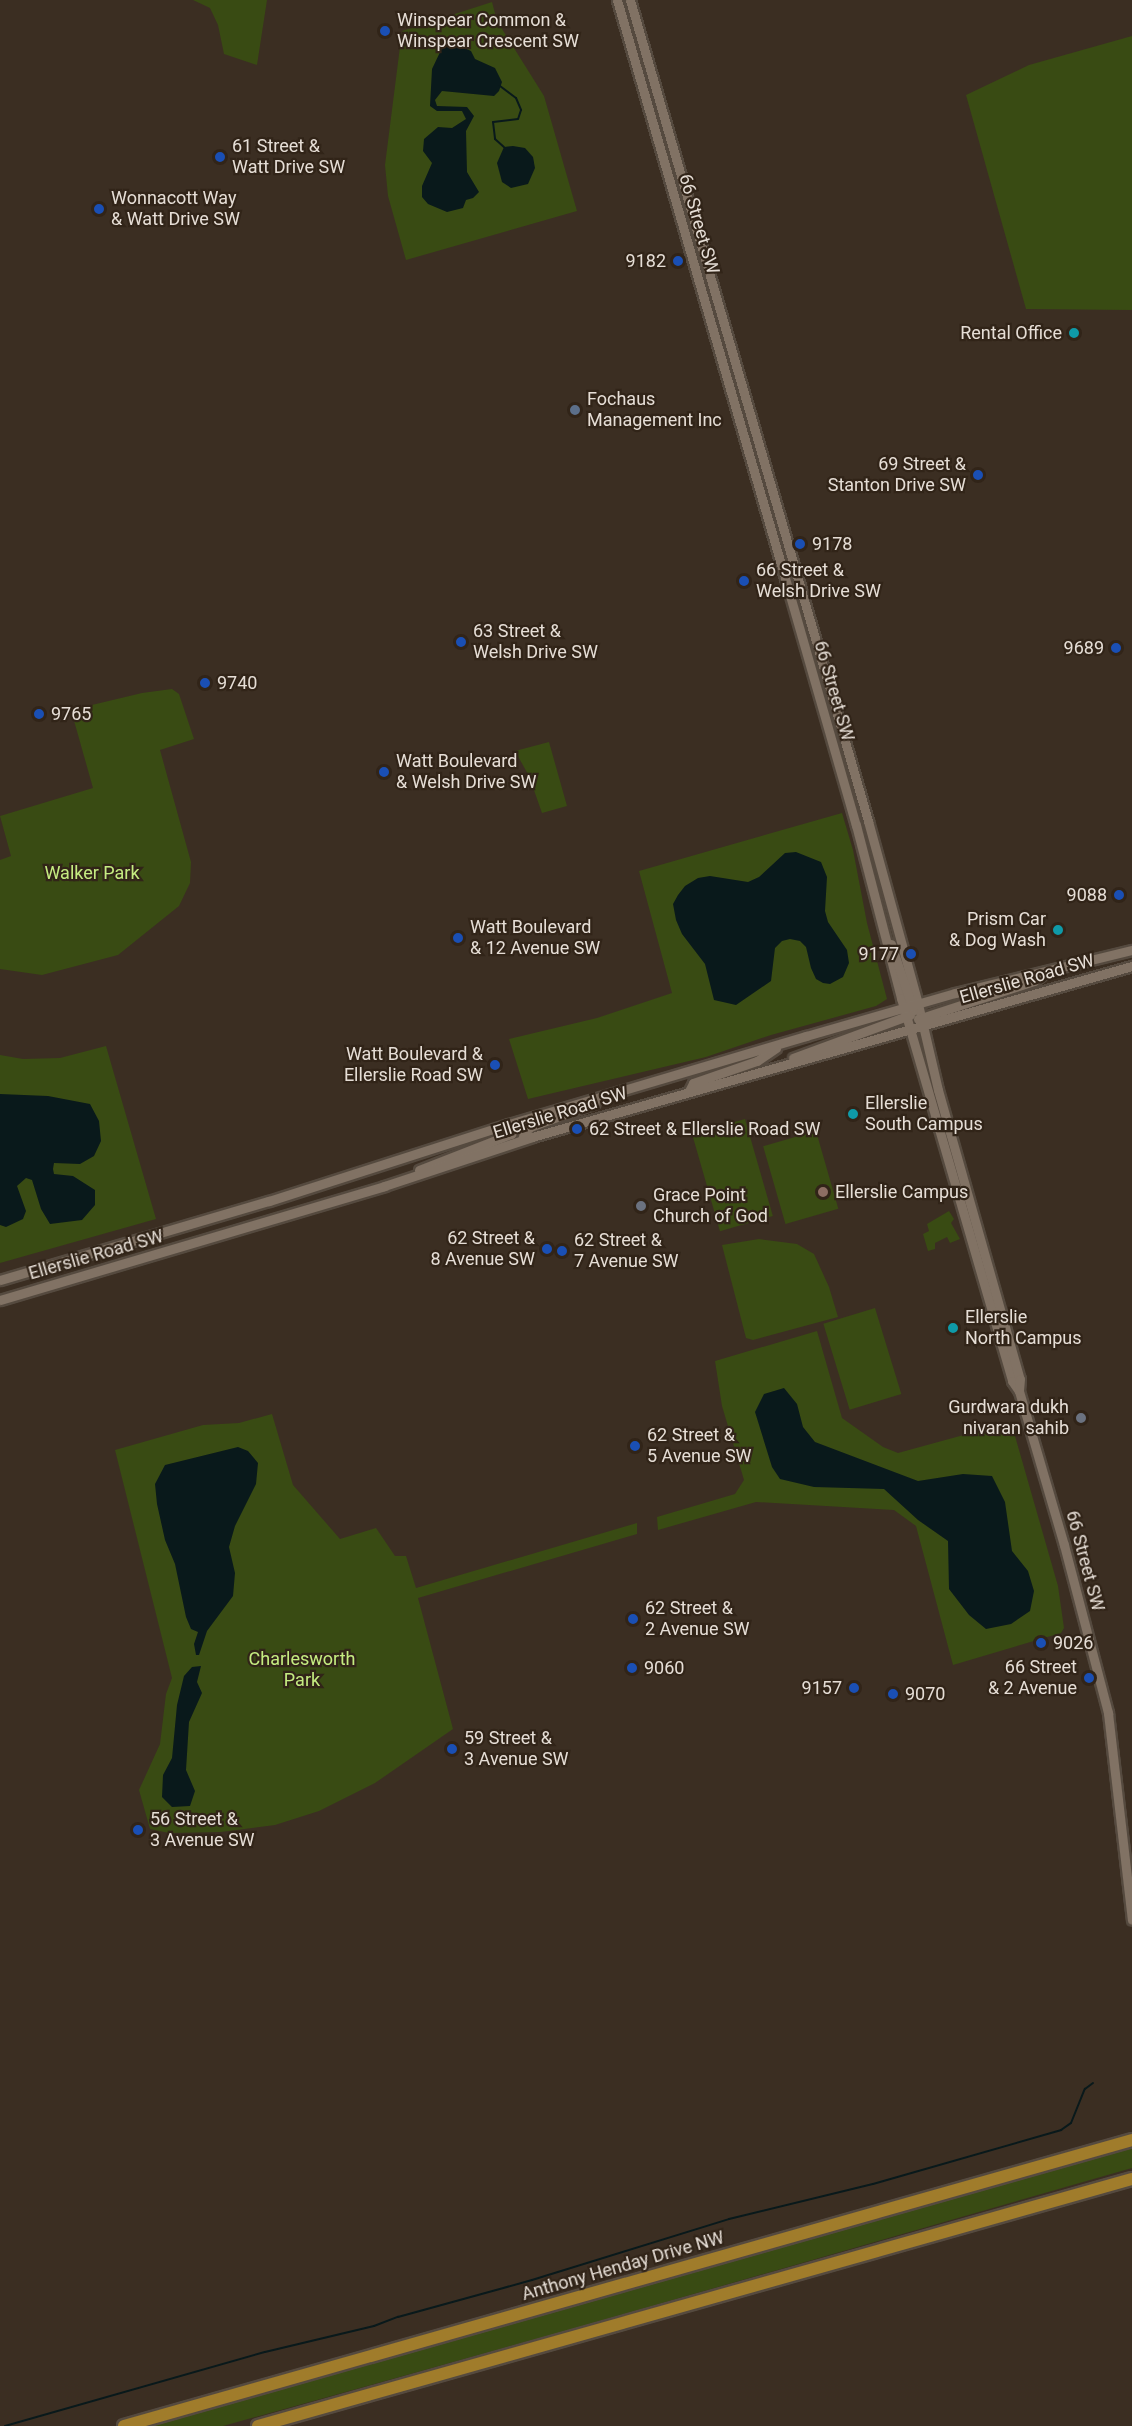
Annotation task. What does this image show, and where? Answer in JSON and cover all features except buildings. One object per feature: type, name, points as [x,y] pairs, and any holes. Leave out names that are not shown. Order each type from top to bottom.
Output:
[{"type":"highway","name":"Anthony Henday Drive NW","points":[[124,2426],[1132,2140]]},
{"type":"highway","points":[[258,2426],[1132,2179]]},
{"type":"highway","points":[[283,2426],[331,2406]]},
{"type":"main road","name":"66 Street SW","points":[[617,0],[856,825],[878,915],[938,1090],[1020,1379],[1019,1391]]},
{"type":"main road","name":"66 Street SW","points":[[630,0],[800,582],[1012,1381],[1019,1391],[1064,1545],[1108,1713],[1132,1920]]},
{"type":"main road","name":"Ellerslie Road SW","points":[[0,1300],[384,1186],[522,1140],[768,1069],[1047,971],[1132,950]]},
{"type":"main road","name":"Ellerslie Road SW","points":[[1,1280],[268,1202],[519,1121],[786,1042],[914,1017],[1132,966]]},
{"type":"main road","points":[[768,1069],[817,1047],[914,1017]]},
{"type":"main road","points":[[688,1091],[693,1083],[757,1061],[786,1042]]},
{"type":"main road","points":[[683,1073],[688,1091]]},
{"type":"main road","points":[[522,1140],[524,1133],[530,1127],[585,1108],[619,1091]]},
{"type":"main road","points":[[384,1186],[432,1163],[511,1134],[519,1121]]},
{"type":"green space","points":[[193,0],[267,0],[257,65],[224,54],[218,25],[210,8]]},
{"type":"green space","points":[[492,2],[497,21],[544,96],[577,211],[406,260],[388,196],[385,165],[402,31]]},
{"type":"green space","points":[[1132,36],[1132,310],[1026,309],[966,95],[1029,65]]},
{"type":"green space","name":"Walker Park","points":[[172,689],[179,694],[194,739],[160,750],[191,862],[190,883],[179,906],[118,955],[42,975],[0,969],[0,860],[11,856],[0,816],[93,788],[71,710],[142,693]]},
{"type":"green space","points":[[549,742],[567,806],[542,813],[529,776],[515,751]]},
{"type":"green space","points":[[842,813],[853,850],[867,923],[887,999],[876,1006],[771,1035],[706,1057],[528,1099],[509,1039],[597,1018],[672,993],[639,871]]},
{"type":"green space","points":[[106,1046],[156,1219],[0,1263],[0,1055],[23,1059],[60,1058]]},
{"type":"green space","points":[[745,1119],[773,1216],[720,1231],[692,1134]]},
{"type":"green space","points":[[816,1131],[838,1209],[785,1224],[763,1146]]},
{"type":"green space","points":[[949,1211],[954,1219],[951,1223],[960,1239],[950,1243],[947,1237],[935,1243],[935,1249],[928,1251],[923,1234],[929,1231],[927,1224]]},
{"type":"green space","points":[[759,1239],[797,1244],[814,1254],[829,1287],[838,1317],[753,1340],[746,1338],[722,1245]]},
{"type":"green space","points":[[875,1308],[901,1394],[850,1410],[823,1324]]},
{"type":"green space","points":[[817,1331],[842,1418],[883,1447],[898,1453],[1011,1422],[1058,1586],[1064,1628],[1061,1633],[953,1665],[916,1526],[894,1510],[756,1502],[658,1530],[657,1517],[735,1494],[744,1480],[722,1406],[715,1361]]},
{"type":"green space","name":"Charlesworth Park","points":[[272,1414],[293,1485],[340,1539],[376,1528],[395,1556],[406,1556],[416,1588],[637,1523],[637,1534],[418,1598],[453,1729],[375,1783],[319,1811],[275,1825],[221,1832],[169,1833],[150,1829],[139,1790],[160,1744],[166,1694],[172,1678],[115,1450],[203,1425],[239,1423]]},
{"type":"green space","points":[[1132,2148],[1132,2168],[572,2329],[223,2426],[151,2426]]},
{"type":"shaded area","points":[[448,45],[458,45],[471,51],[475,59],[495,68],[502,82],[499,91],[494,96],[442,91],[435,100],[437,106],[467,107],[474,116],[466,131],[467,172],[479,192],[473,198],[466,200],[463,208],[447,212],[428,204],[422,197],[422,186],[432,163],[423,151],[424,139],[438,127],[452,128],[466,119],[462,111],[437,111],[430,106],[432,69],[442,48]]},
{"type":"shaded area","points":[[504,147],[525,148],[533,157],[535,168],[528,184],[511,188],[502,182],[497,163]]},
{"type":"shaded area","points":[[796,852],[821,862],[827,877],[825,911],[828,922],[847,950],[849,963],[843,977],[830,984],[816,979],[806,947],[800,941],[790,939],[782,941],[775,948],[771,981],[736,1005],[714,1000],[705,964],[682,934],[673,904],[685,886],[698,878],[710,876],[748,882],[759,877],[785,853]]},
{"type":"shaded area","points":[[0,1094],[48,1096],[90,1104],[99,1121],[101,1141],[94,1156],[80,1164],[54,1163],[53,1169],[54,1174],[73,1176],[95,1190],[95,1205],[82,1220],[50,1224],[41,1209],[32,1180],[26,1178],[17,1186],[26,1211],[23,1219],[6,1227],[0,1225]]},
{"type":"shaded area","points":[[784,1388],[797,1404],[803,1427],[815,1442],[918,1481],[963,1474],[992,1476],[1005,1502],[1012,1551],[1028,1571],[1034,1591],[1030,1611],[1011,1624],[986,1629],[969,1615],[949,1589],[948,1541],[918,1520],[884,1489],[814,1487],[780,1479],[772,1467],[755,1412],[764,1394]]},
{"type":"shaded area","points":[[238,1447],[248,1451],[258,1463],[256,1484],[235,1526],[229,1547],[235,1573],[233,1596],[207,1631],[199,1655],[196,1655],[194,1644],[198,1632],[191,1629],[186,1617],[175,1564],[165,1540],[155,1484],[165,1465]]},
{"type":"shaded area","points":[[201,1666],[197,1682],[202,1693],[189,1722],[186,1770],[195,1791],[190,1806],[172,1807],[162,1797],[163,1775],[172,1758],[177,1705],[184,1676],[192,1667]]},
{"type":"waterway","points":[[500,86],[516,98],[521,110],[518,119],[493,122],[495,139],[504,147]]},
{"type":"waterway","points":[[5,2426],[265,2352],[374,2326],[729,2219],[873,2184],[1061,2130],[1071,2123],[1085,2089],[1093,2083]]},
{"type":"place","name":"Winspear Common & Winspear Crescent SW","points":[[385,31]]},
{"type":"place","name":"61 Street & Watt Drive SW","points":[[220,157]]},
{"type":"place","name":"Wonnacott Way & Watt Drive SW","points":[[99,209]]},
{"type":"place","name":"9182","points":[[678,261]]},
{"type":"place","name":"Rental Office","points":[[1074,333]]},
{"type":"place","name":"Fochaus Management Inc","points":[[575,410]]},
{"type":"place","name":"69 Street & Stanton Drive SW","points":[[978,475]]},
{"type":"place","name":"9178","points":[[800,544]]},
{"type":"place","name":"66 Street & Welsh Drive SW","points":[[744,581]]},
{"type":"place","name":"63 Street & Welsh Drive SW","points":[[461,642]]},
{"type":"place","name":"9689","points":[[1116,648]]},
{"type":"place","name":"9740","points":[[205,683]]},
{"type":"place","name":"9765","points":[[39,714]]},
{"type":"place","name":"Watt Boulevard & Welsh Drive SW","points":[[384,772]]},
{"type":"place","name":"9088","points":[[1119,895]]},
{"type":"place","name":"Prism Car & Dog Wash","points":[[1058,930]]},
{"type":"place","name":"Watt Boulevard & 12 Avenue SW","points":[[458,938]]},
{"type":"place","name":"9177","points":[[911,954]]},
{"type":"place","name":"Watt Boulevard & Ellerslie Road SW","points":[[495,1065]]},
{"type":"place","name":"Ellerslie South Campus","points":[[853,1114]]},
{"type":"place","name":"62 Street & Ellerslie Road SW","points":[[577,1129]]},
{"type":"place","name":"Ellerslie Campus","points":[[823,1192]]},
{"type":"place","name":"Grace Point Church of God","points":[[641,1206]]},
{"type":"place","name":"62 Street & 8 Avenue SW","points":[[547,1249]]},
{"type":"place","name":"62 Street & 7 Avenue SW","points":[[562,1251]]},
{"type":"place","name":"Ellerslie North Campus","points":[[953,1328]]},
{"type":"place","name":"Gurdwara dukh nivaran sahib","points":[[1081,1418]]},
{"type":"place","name":"62 Street & 5 Avenue SW","points":[[635,1446]]},
{"type":"place","name":"62 Street & 2 Avenue SW","points":[[633,1619]]},
{"type":"place","name":"9026","points":[[1041,1643]]},
{"type":"place","name":"9060","points":[[632,1668]]},
{"type":"place","name":"66 Street & 2 Avenue","points":[[1089,1678]]},
{"type":"place","name":"9157","points":[[854,1688]]},
{"type":"place","name":"9070","points":[[893,1694]]},
{"type":"place","name":"59 Street & 3 Avenue SW","points":[[452,1749]]},
{"type":"place","name":"56 Street & 3 Avenue SW","points":[[138,1830]]}]
